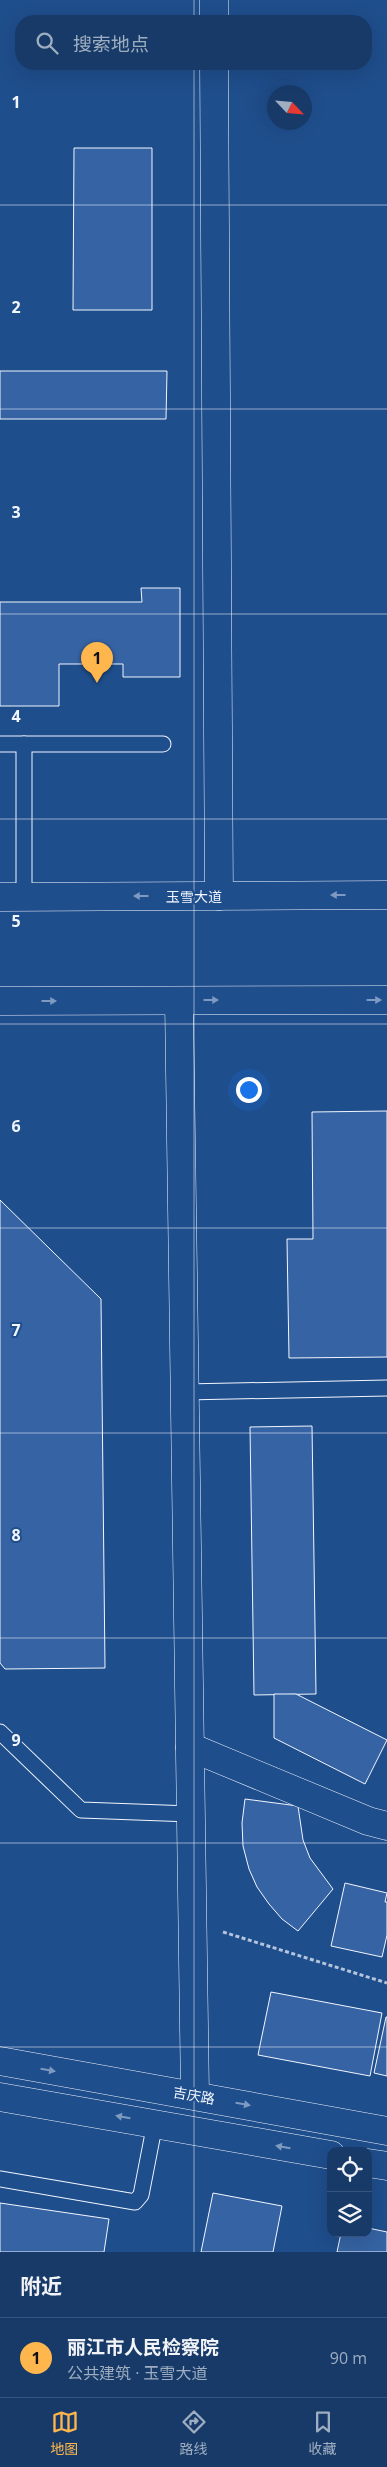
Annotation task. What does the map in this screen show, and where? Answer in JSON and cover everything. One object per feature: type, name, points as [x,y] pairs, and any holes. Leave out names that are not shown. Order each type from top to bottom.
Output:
[{"type":"street","points":[[214,0],[214,15]]},
{"type":"street","points":[[214,70],[219,896]]},
{"type":"street","name":"玉雪大道","points":[[12,897],[387,895]]},
{"type":"street","points":[[0,1001],[387,1000]]},
{"type":"street","points":[[179,1001],[195,2095]]},
{"type":"street","points":[[190,1747],[368,1821],[387,1826]]},
{"type":"street","name":"吉庆路","points":[[0,2061],[387,2131]]},
{"type":"street","points":[[0,2097],[327,2154]]},
{"type":"street","points":[[372,2164],[387,2166]]},
{"type":"lane","points":[[0,744],[163,744]]},
{"type":"lane","points":[[12,897],[24,744]]},
{"type":"lane","points":[[185,1392],[387,1388]]},
{"type":"lane","points":[[0,1732],[81,1810],[191,1814]]},
{"type":"lane","points":[[0,2179],[135,2202],[141,2195],[155,2123]]},
{"type":"path","points":[[192,1922],[387,1983]]},
{"type":"building","points":[[74,148],[152,148],[152,310],[73,310]]},
{"type":"building","points":[[0,371],[167,371],[166,419],[0,419]]},
{"type":"building","points":[[141,588],[180,588],[180,677],[123,677],[123,664],[59,664],[59,706],[0,706],[0,602],[142,602]]},
{"type":"building","points":[[387,1111],[387,1357],[289,1358],[287,1239],[313,1239],[312,1112]]},
{"type":"building","points":[[0,1200],[101,1299],[105,1668],[5,1669],[0,1663]]},
{"type":"building","points":[[312,1426],[316,1694],[254,1695],[250,1427]]},
{"type":"building","points":[[274,1694],[296,1694],[387,1740],[365,1784],[274,1738]]},
{"type":"building","points":[[245,1799],[298,1806],[303,1840],[310,1858],[333,1889],[298,1931],[282,1919],[269,1904],[257,1887],[249,1869],[243,1846],[242,1823]]},
{"type":"building","points":[[345,1883],[387,1893],[385,1902],[387,1902],[387,1935],[382,1957],[331,1946]]},
{"type":"building","points":[[271,1992],[382,2013],[370,2076],[258,2055]]},
{"type":"building","points":[[387,2017],[387,2076],[374,2073]]},
{"type":"building","points":[[213,2193],[282,2206],[273,2252],[201,2252]]},
{"type":"building","points":[[0,2203],[109,2219],[104,2252],[0,2252]]},
{"type":"building","points":[[372,2229],[387,2232],[387,2252],[337,2252],[340,2237],[372,2237]]},
{"type":"place","name":"丽江市人民检察院","points":[[97,683]]}]
